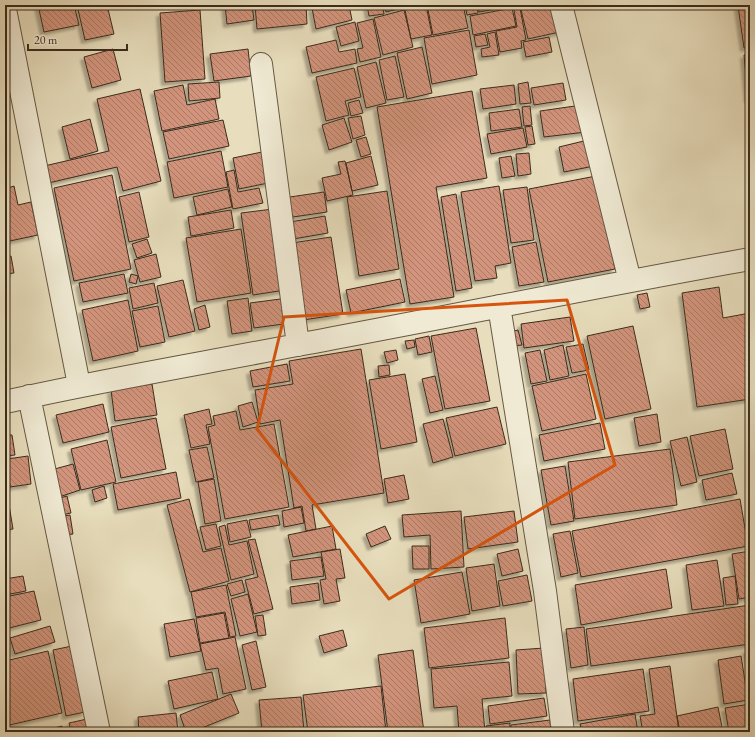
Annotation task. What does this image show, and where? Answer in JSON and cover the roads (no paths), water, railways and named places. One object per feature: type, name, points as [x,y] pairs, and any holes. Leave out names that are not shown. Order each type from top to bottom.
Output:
[{"type":"street","points":[[561,5],[630,281]]},
{"type":"street","points":[[5,8],[79,385]]},
{"type":"street","points":[[261,64],[298,345]]},
{"type":"street","points":[[5,402],[79,385],[750,259]]},
{"type":"street","points":[[499,306],[545,592],[563,732]]},
{"type":"street","points":[[29,396],[99,732]]}]
